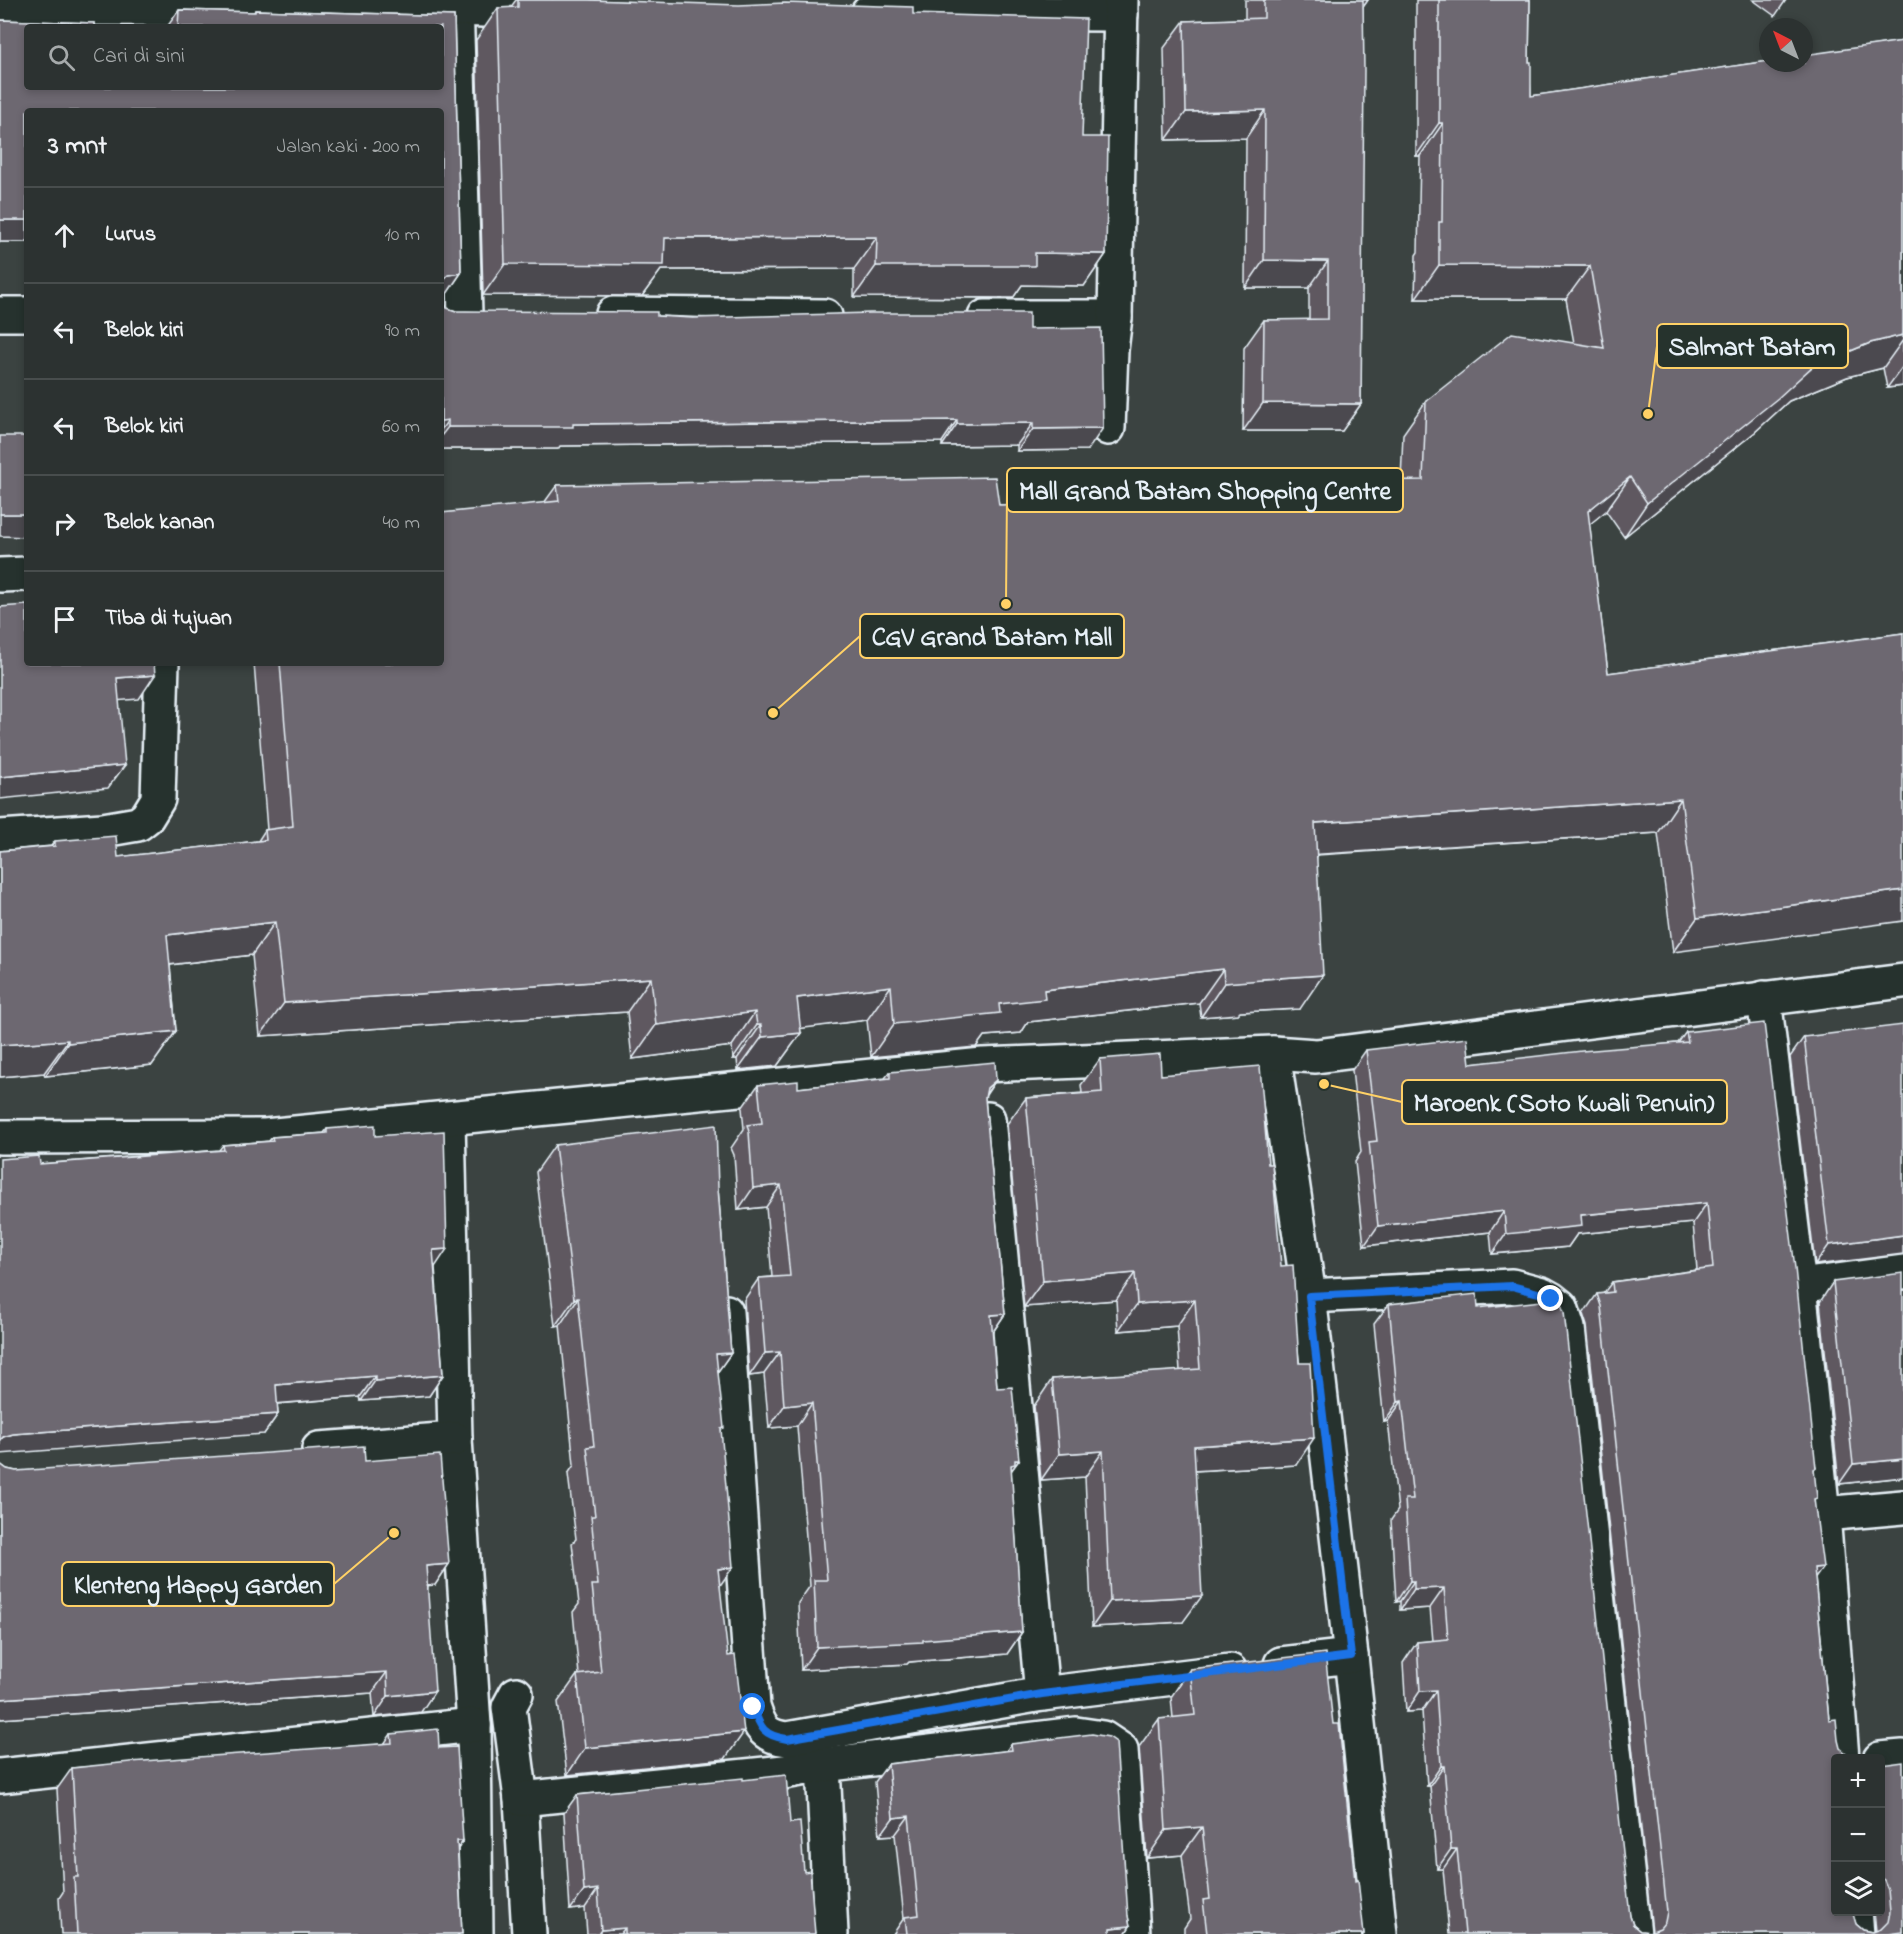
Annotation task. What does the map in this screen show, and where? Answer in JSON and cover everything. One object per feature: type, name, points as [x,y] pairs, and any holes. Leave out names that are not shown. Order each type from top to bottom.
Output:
[{"type":"street","points":[[456,5],[453,314],[500,314]]},
{"type":"street","points":[[0,8],[456,5],[575,13]]},
{"type":"street","points":[[840,13],[1121,7],[1115,317],[1108,429]]},
{"type":"street","points":[[0,314],[24,314]]},
{"type":"street","points":[[583,314],[855,316]]},
{"type":"street","points":[[962,316],[1115,317]]},
{"type":"street","points":[[0,575],[24,574]]},
{"type":"street","points":[[0,837],[103,830],[138,824],[147,817],[158,799],[162,666]]},
{"type":"street","points":[[0,1137],[265,1136],[983,1065],[1273,1053],[1316,1056],[1903,981]]},
{"type":"street","points":[[1764,998],[1799,1286],[1823,1514],[1842,1754]]},
{"type":"street","points":[[1273,1053],[1309,1296],[1351,1656],[1380,1934]]},
{"type":"street","points":[[448,1119],[455,1439],[474,1725],[476,1934]]},
{"type":"street","points":[[988,1119],[1042,1694]]},
{"type":"street","points":[[1799,1286],[1903,1272]]},
{"type":"street","points":[[724,1285],[753,1707],[760,1726],[773,1737],[787,1739],[1042,1694],[1351,1656]]},
{"type":"street","points":[[1309,1296],[1512,1286],[1542,1294],[1561,1307],[1568,1328],[1634,1934]]},
{"type":"street","points":[[292,1451],[455,1439]]},
{"type":"street","points":[[1823,1514],[1903,1507]]},
{"type":"street","points":[[516,1694],[508,1707],[521,1798],[529,1934]]},
{"type":"street","points":[[0,1776],[474,1725]]},
{"type":"street","points":[[521,1798],[784,1772],[822,1765],[1076,1734],[1103,1738],[1121,1750],[1133,1934]]},
{"type":"street","points":[[1885,1759],[1903,1757]]},
{"type":"street","points":[[822,1765],[831,1934]]},
{"type":"street","points":[[1855,1916],[1857,1934]]},
{"type":"building","points":[[518,0],[913,7],[913,14],[1086,19],[1082,137],[1108,137],[1106,254],[1035,253],[1035,266],[876,266],[877,237],[665,238],[664,265],[505,264],[498,8],[518,7]]},
{"type":"building","points":[[1264,0],[1363,0],[1361,404],[1263,403],[1264,320],[1328,319],[1328,261],[1264,260],[1265,110],[1186,112],[1184,21],[1264,18]]},
{"type":"building","points":[[1439,0],[1530,0],[1531,96],[1759,62],[1759,72],[1813,72],[1813,54],[1903,41],[1903,335],[1870,343],[1812,367],[1778,398],[1647,503],[1630,477],[1588,511],[1608,673],[1903,633],[1903,890],[1697,918],[1681,799],[1315,823],[1323,975],[1224,983],[1223,969],[1044,990],[1045,999],[999,1004],[1000,1013],[894,1024],[891,986],[797,998],[801,1033],[762,1037],[761,1025],[757,1025],[755,1012],[656,1025],[651,978],[284,1003],[275,922],[167,935],[176,1031],[68,1043],[68,1040],[0,1045],[0,851],[55,846],[55,841],[116,836],[118,857],[266,840],[265,830],[293,826],[280,666],[444,666],[444,513],[559,501],[557,485],[995,477],[999,505],[1256,498],[1297,482],[1423,480],[1426,401],[1512,333],[1604,348],[1590,266],[1439,265],[1443,123],[1439,123]]},
{"type":"building","points":[[179,10],[454,16],[461,273],[448,275],[444,279],[444,108],[24,108],[24,220],[0,220],[0,20],[94,23],[24,24],[24,90],[444,90],[444,24],[178,24]]},
{"type":"building","points":[[444,305],[456,311],[657,312],[657,316],[693,318],[870,313],[1029,313],[1029,329],[1101,328],[1103,428],[1033,429],[1033,423],[957,424],[957,420],[448,427],[448,420],[444,421]]},
{"type":"building","points":[[0,436],[24,436],[24,514],[0,514]]},
{"type":"building","points":[[24,605],[24,666],[154,666],[155,675],[117,678],[125,765],[0,777],[0,607]]},
{"type":"building","points":[[1764,1023],[1795,1268],[1816,1468],[1814,1469],[1817,1498],[1814,1499],[1823,1567],[1814,1568],[1829,1720],[1836,1719],[1840,1748],[1846,1753],[1831,1754],[1831,1916],[1854,1916],[1856,1924],[1863,1930],[1873,1932],[1881,1929],[1888,1922],[1890,1912],[1885,1882],[1885,1764],[1903,1762],[1903,1932],[1888,1934],[1465,1934],[1457,1849],[1451,1849],[1444,1766],[1441,1766],[1436,1690],[1420,1691],[1417,1642],[1448,1639],[1444,1588],[1414,1589],[1414,1581],[1410,1581],[1405,1499],[1413,1499],[1402,1401],[1398,1402],[1389,1304],[1477,1294],[1478,1308],[1559,1299],[1564,1312],[1630,1916],[1633,1925],[1640,1931],[1650,1932],[1660,1928],[1665,1922],[1667,1912],[1601,1306],[1597,1294],[1613,1292],[1612,1282],[1713,1268],[1707,1203],[1581,1215],[1582,1226],[1506,1234],[1504,1211],[1378,1226],[1369,1142],[1377,1141],[1366,1050],[1467,1038],[1470,1064],[1688,1042],[1686,1032]]},
{"type":"building","points":[[1903,1025],[1903,1235],[1829,1245],[1804,1037]]},
{"type":"building","points":[[1160,1054],[1161,1075],[1260,1066],[1268,1164],[1272,1164],[1281,1266],[1293,1265],[1299,1363],[1310,1363],[1314,1438],[1194,1446],[1202,1596],[1110,1601],[1103,1451],[1059,1454],[1052,1379],[1200,1369],[1195,1300],[1137,1304],[1135,1273],[1043,1281],[1026,1098],[1102,1092],[1100,1059]]},
{"type":"building","points":[[995,1062],[996,1080],[987,1088],[985,1098],[1005,1314],[991,1315],[997,1388],[1012,1387],[1019,1460],[1015,1460],[1015,1464],[1011,1465],[1022,1632],[923,1640],[923,1642],[817,1647],[814,1580],[827,1580],[812,1403],[784,1406],[780,1352],[765,1353],[759,1278],[790,1276],[781,1185],[753,1188],[747,1125],[762,1123],[758,1085],[798,1081],[798,1088],[890,1078],[890,1072]]},
{"type":"building","points":[[375,1125],[375,1136],[444,1131],[447,1249],[433,1250],[443,1375],[375,1381],[375,1376],[276,1385],[278,1414],[13,1434],[3,1437],[0,1441],[0,1159],[39,1156],[40,1164],[224,1150],[223,1145],[273,1141],[272,1137],[327,1133],[327,1129]]},
{"type":"building","points":[[716,1125],[718,1188],[731,1353],[716,1354],[724,1428],[721,1429],[733,1567],[718,1569],[728,1656],[735,1655],[744,1732],[585,1748],[577,1675],[601,1672],[592,1585],[598,1585],[591,1516],[595,1516],[587,1447],[594,1446],[578,1298],[574,1299],[555,1145]]},
{"type":"building","points":[[1903,1273],[1903,1459],[1853,1464],[1833,1282]]},
{"type":"building","points":[[364,1446],[365,1461],[440,1455],[449,1564],[426,1566],[435,1691],[388,1696],[387,1672],[0,1699],[0,1464],[16,1471]]},
{"type":"building","points":[[1325,1653],[1333,1724],[1339,1724],[1355,1881],[1358,1880],[1364,1934],[1207,1934],[1203,1900],[1210,1899],[1202,1827],[1166,1830],[1159,1719],[1195,1715],[1190,1669]]},
{"type":"building","points":[[438,1729],[439,1748],[457,1747],[463,1841],[457,1841],[462,1934],[77,1934],[74,1877],[78,1877],[72,1768],[392,1743],[391,1734]]},
{"type":"building","points":[[1092,1734],[1109,1737],[1116,1742],[1130,1926],[1110,1928],[1110,1934],[907,1934],[905,1917],[919,1915],[909,1816],[893,1818],[888,1764],[1012,1750],[1011,1744]]},
{"type":"building","points":[[786,1775],[790,1823],[800,1822],[804,1872],[810,1871],[815,1934],[625,1934],[625,1928],[601,1930],[598,1889],[584,1891],[577,1795]]},
{"type":"place","name":"Salmart Batam","points":[[1648,414]]},
{"type":"place","name":"Mall Grand Batam Shopping Centre","points":[[1006,604]]},
{"type":"place","name":"CGV Grand Batam Mall","points":[[773,713]]},
{"type":"place","name":"Maroenk (Soto Kwali Penuin)","points":[[1324,1084]]},
{"type":"place","name":"Klenteng Happy Garden","points":[[394,1533]]},
{"type":"route","points":[[753,1707],[760,1726],[773,1737],[787,1739],[1042,1694],[1351,1656],[1309,1296],[1512,1286],[1542,1294],[1551,1299]]}]
